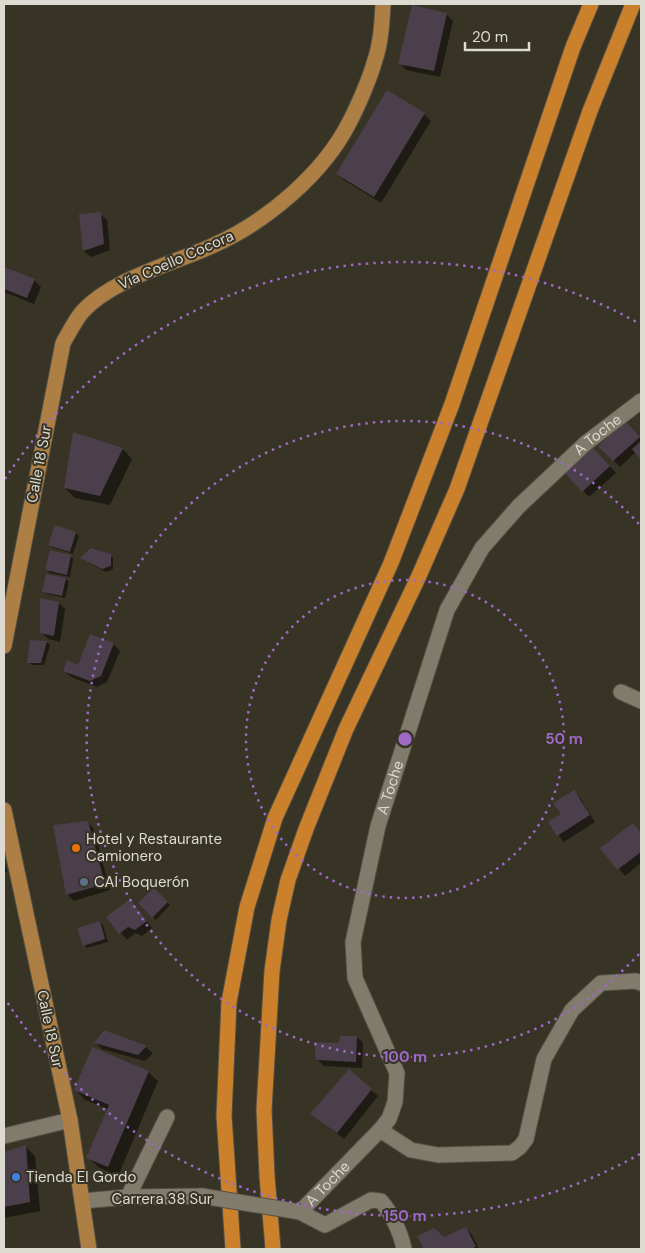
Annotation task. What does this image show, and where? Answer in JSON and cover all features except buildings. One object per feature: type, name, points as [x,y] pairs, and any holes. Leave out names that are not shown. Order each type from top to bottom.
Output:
[{"type":"highway","points":[[233,1249],[224,1116],[229,1002],[247,907],[274,818],[391,563],[445,422],[573,47],[591,4]]},
{"type":"highway","points":[[273,1249],[264,1110],[272,971],[288,880],[306,828],[346,729],[418,578],[457,489],[590,111],[633,4]]},
{"type":"main road","name":"Vía Coello Cocora","points":[[102,294],[224,240],[257,221],[306,180],[327,156],[349,123],[375,60],[382,31],[384,4]]},
{"type":"main road","name":"Calle 18 Sur","points":[[4,646],[63,343],[82,312],[102,294]]},
{"type":"main road","name":"Calle 18 Sur","points":[[4,810],[70,1120],[89,1249]]},
{"type":"street","name":"A Toche","points":[[300,1212],[380,1130],[389,1119],[395,1102],[397,1073],[355,978],[353,942],[378,826],[447,610],[482,548],[519,506],[586,443],[641,401]]},
{"type":"street","points":[[621,692],[641,701]]},
{"type":"street","points":[[380,1130],[411,1150],[438,1155],[512,1153],[526,1139],[544,1059],[572,1010],[601,983],[636,981],[641,983]]},
{"type":"street","points":[[128,1197],[167,1117]]},
{"type":"street","points":[[4,1136],[70,1120]]},
{"type":"street","name":"Carrera 38 Sur","points":[[82,1200],[202,1196],[300,1212],[326,1225],[372,1200],[381,1201],[388,1208],[404,1249]]},
{"type":"place","name":"Hotel y Restaurante Camionero","points":[[76,848]]},
{"type":"place","name":"CAI Boquerón","points":[[84,882]]},
{"type":"place","name":"Tienda El Gordo","points":[[16,1177]]}]
